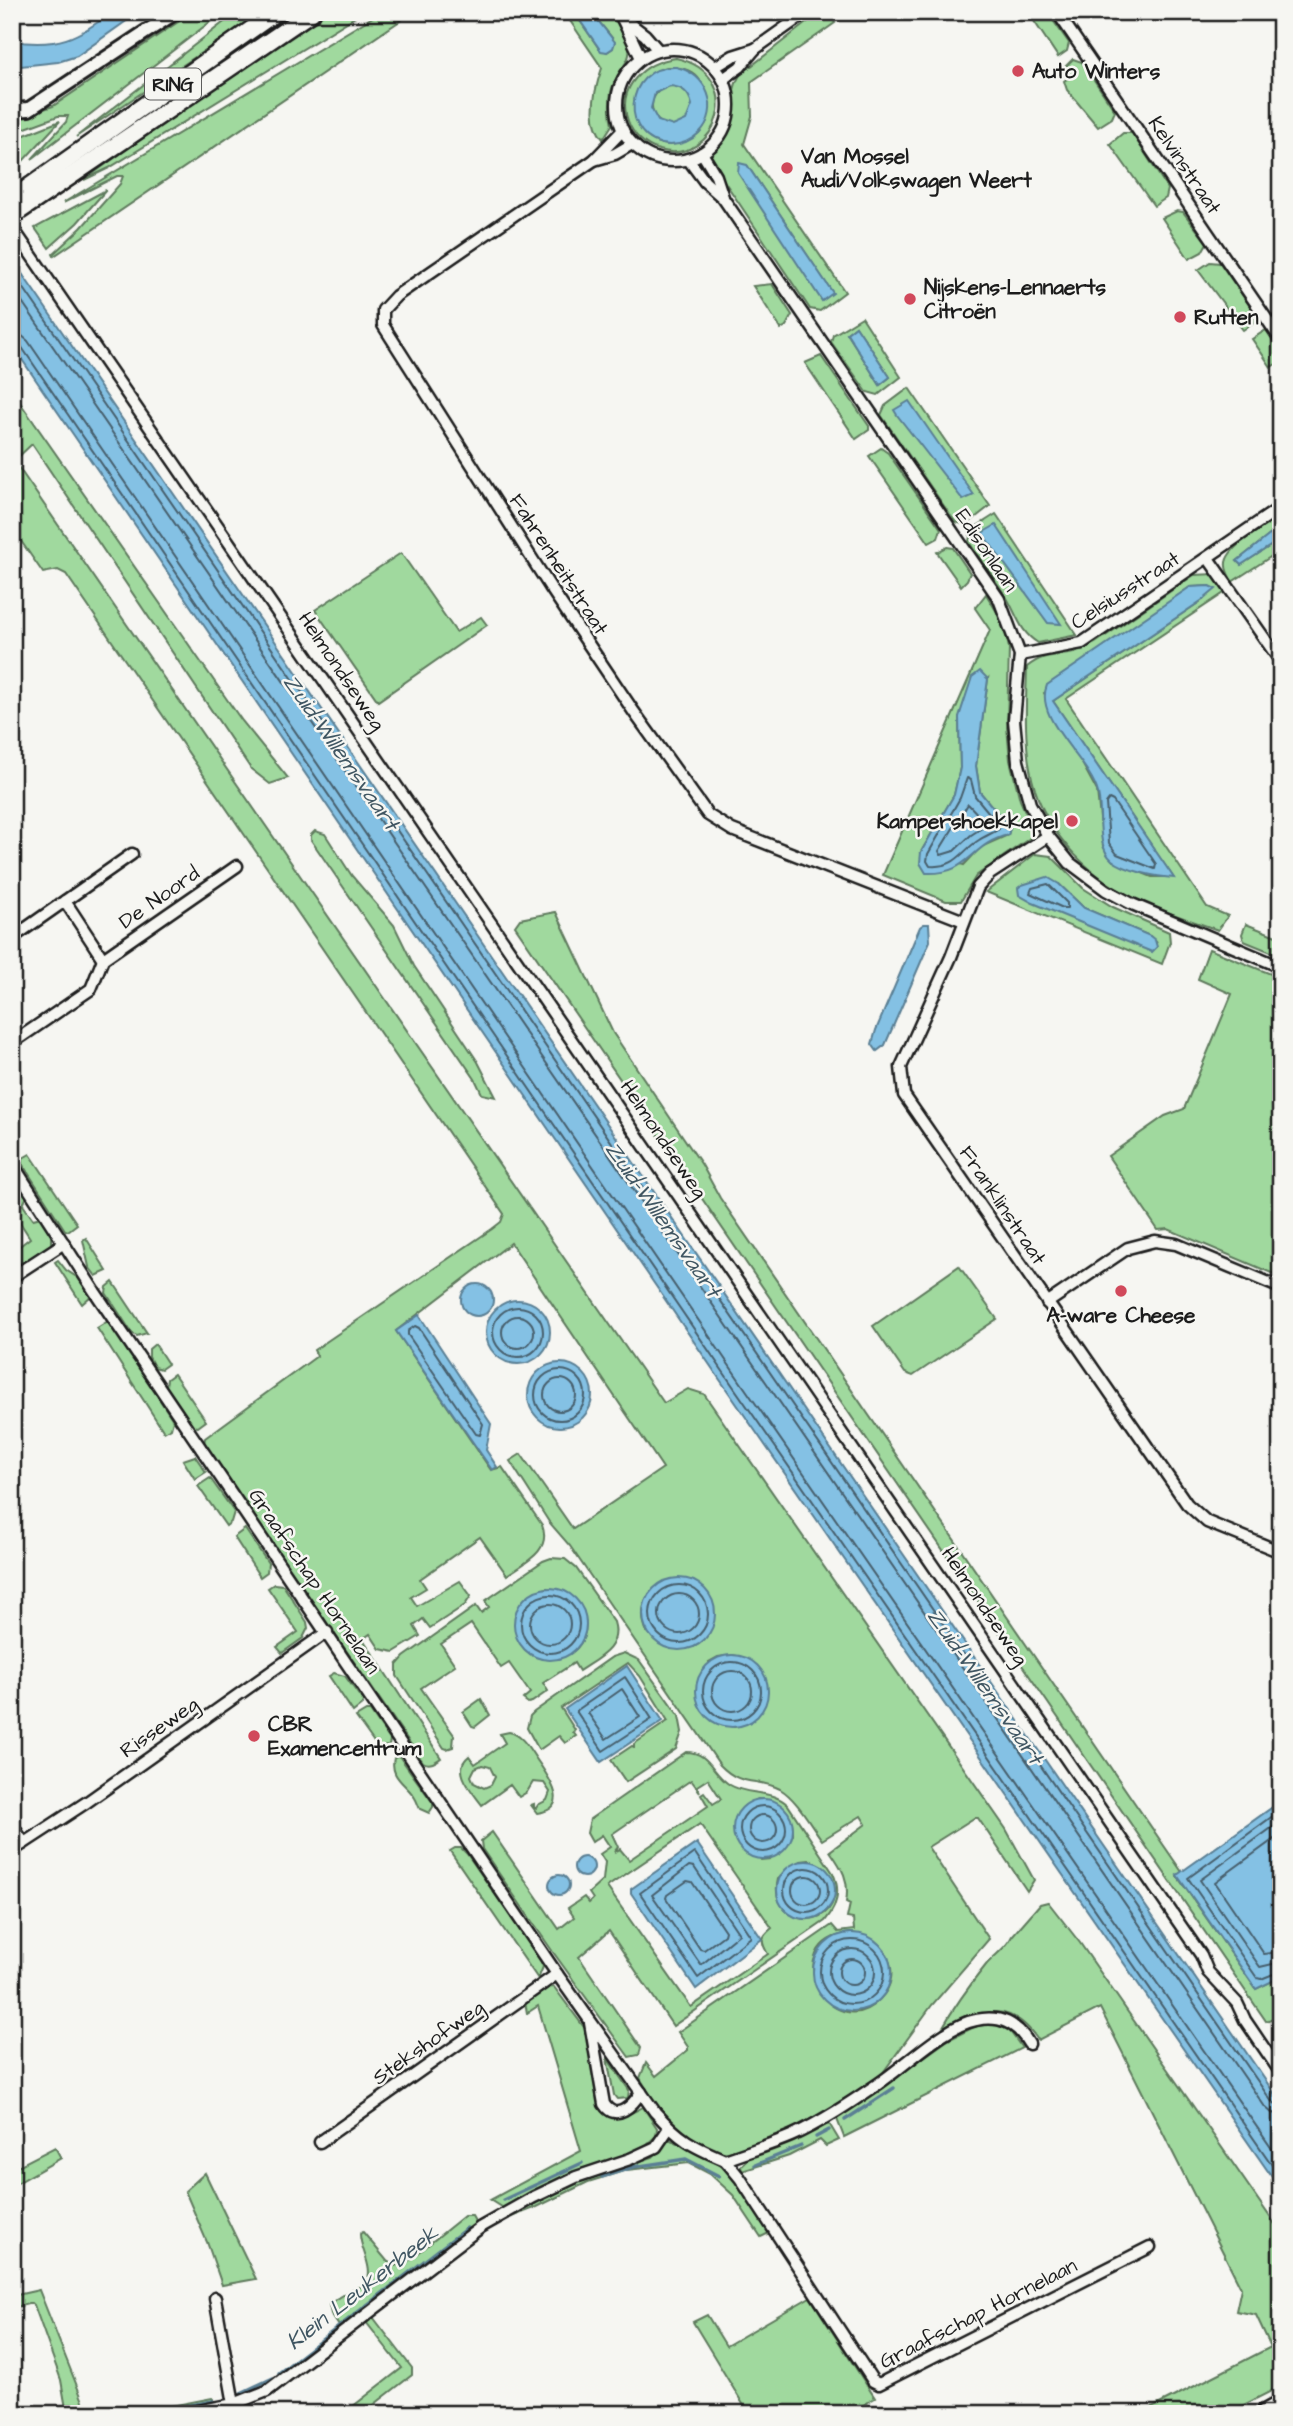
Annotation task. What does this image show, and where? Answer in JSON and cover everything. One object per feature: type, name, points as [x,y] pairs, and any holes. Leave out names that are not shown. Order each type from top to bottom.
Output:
[{"type":"highway","points":[[1265,2414],[1281,2405]]},
{"type":"main road","name":"RING","points":[[12,216],[22,198],[276,12]]},
{"type":"main road","name":"RING","points":[[22,198],[312,12]]},
{"type":"street","points":[[12,110],[29,109],[51,96],[176,12]]},
{"type":"street","points":[[723,79],[740,67],[755,49],[807,12]]},
{"type":"street","name":"Kelvinstraat","points":[[1057,12],[1281,340]]},
{"type":"street","points":[[621,15],[658,50]]},
{"type":"street","points":[[621,15],[641,58]]},
{"type":"street","points":[[674,48],[703,57],[715,67],[729,95],[729,112],[724,128],[715,142],[702,153],[688,159],[658,159],[644,153],[632,144],[622,130],[617,99],[621,83],[629,69],[641,58],[658,50],[674,48]]},
{"type":"street","points":[[715,67],[733,56],[755,49]]},
{"type":"street","name":"Fahrenheitstraat","points":[[622,130],[594,160],[396,296],[383,310],[383,325],[550,587],[708,815],[732,830],[964,921]]},
{"type":"street","name":"Fahrenheitstraat","points":[[594,160],[632,144]]},
{"type":"street","name":"Edisonlaan","points":[[702,153],[716,176],[723,198]]},
{"type":"street","name":"Edisonlaan","points":[[688,159],[705,183],[723,198],[999,599],[1020,655],[1014,720],[1018,761],[1030,804],[1048,836],[1070,863],[1106,890],[1132,904],[1281,967]]},
{"type":"street","name":"Helmondseweg","points":[[12,227],[1201,1955],[1208,1972],[1237,2003],[1245,2020],[1281,2073]]},
{"type":"street","name":"Celsiusstraat","points":[[1020,655],[1082,643],[1281,507]]},
{"type":"street","name":"Celsiusstraat","points":[[1208,558],[1281,662]]},
{"type":"street","name":"Franklinstraat","points":[[1048,836],[984,880],[971,901],[951,957],[901,1067],[904,1095],[1187,1504],[1207,1522],[1281,1552]]},
{"type":"street","points":[[12,938],[132,855]]},
{"type":"street","name":"De Noord","points":[[12,1043],[91,989],[103,960],[237,866]]},
{"type":"street","points":[[65,901],[103,960]]},
{"type":"street","name":"Graafschap Hornelaan","points":[[12,1163],[557,1974],[669,2128],[691,2146],[725,2160],[740,2178],[873,2381],[879,2384],[1150,2247]]},
{"type":"street","points":[[1047,1303],[1129,1248],[1155,1241],[1176,1244],[1281,1288]]},
{"type":"street","points":[[12,1277],[64,1243]]},
{"type":"street","name":"Risseweg","points":[[12,1851],[87,1802],[327,1632]]},
{"type":"street","points":[[12,1825],[24,1843]]},
{"type":"street","name":"Stekshofweg","points":[[320,2141],[557,1974]]},
{"type":"street","points":[[725,2160],[791,2136],[830,2115],[881,2082],[923,2050],[973,2020],[994,2018],[1015,2024],[1029,2044]]},
{"type":"street","name":"Graafschap Hornelaan","points":[[589,2019],[604,2104],[608,2111],[614,2113],[628,2109],[641,2092]]},
{"type":"street","points":[[182,2414],[232,2409],[267,2391],[481,2227],[576,2177],[630,2159],[656,2147],[669,2128]]},
{"type":"street","points":[[215,2298],[232,2409]]},
{"type":"green space","points":[[193,12],[223,12],[32,159],[66,122],[68,116],[58,116],[12,133],[12,115],[53,106]]},
{"type":"green space","points":[[237,12],[262,12],[76,137]]},
{"type":"green space","points":[[326,12],[363,12],[109,168],[84,180],[145,136]]},
{"type":"green space","points":[[381,12],[413,12],[54,256],[120,184],[123,176],[117,176],[63,203]]},
{"type":"green space","points":[[564,12],[574,12],[598,47],[607,52],[613,48],[613,39],[591,12],[609,12],[628,42],[629,56],[611,92],[612,125],[603,139],[598,132],[594,114],[595,95],[602,68]]},
{"type":"green space","points":[[820,12],[829,13],[835,23],[751,82],[752,116],[744,144],[845,292],[820,311],[810,309],[708,157],[729,129],[733,93],[740,75]],"holes":[[[747,165],[832,292],[822,300]]]},
{"type":"green space","points":[[1028,12],[1047,12],[1069,43],[1067,51],[1058,57]]},
{"type":"green space","points":[[676,58],[699,67],[712,82],[718,99],[717,116],[710,133],[697,145],[680,152],[659,150],[644,143],[630,126],[625,109],[629,87],[636,78],[664,60]],"holes":[[[667,67],[689,71],[701,82],[707,121],[700,132],[691,138],[666,145],[652,140],[642,130],[636,117],[634,102],[639,88],[649,75]]]},
{"type":"green space","points":[[1073,59],[1082,62],[1115,111],[1112,118],[1098,127],[1067,90],[1064,81],[1071,76],[1066,66]]},
{"type":"green space","points":[[672,86],[680,87],[686,92],[691,98],[691,114],[686,120],[680,125],[672,126],[664,125],[658,120],[653,114],[652,106],[653,98],[658,92],[664,87]]},
{"type":"green space","points":[[60,121],[23,161],[12,168],[12,140]]},
{"type":"green space","points":[[1123,133],[1132,133],[1168,189],[1166,198],[1154,206],[1110,144]]},
{"type":"green space","points":[[106,190],[77,223],[49,248],[35,228]]},
{"type":"green space","points":[[1177,211],[1183,212],[1207,243],[1202,252],[1189,259],[1162,218]]},
{"type":"green space","points":[[1210,262],[1220,263],[1256,315],[1255,322],[1243,330],[1198,270]]},
{"type":"green space","points":[[772,284],[792,315],[781,329],[753,286]]},
{"type":"green space","points":[[862,317],[901,377],[878,395],[867,392],[831,342],[833,335]],"holes":[[[856,326],[890,377],[880,385],[847,333]]]},
{"type":"green space","points":[[1266,330],[1281,353],[1281,361],[1271,367],[1252,339]]},
{"type":"green space","points":[[821,356],[869,426],[869,430],[856,439],[805,363]]},
{"type":"green space","points":[[909,388],[990,506],[966,525],[955,522],[881,415],[885,406]]},
{"type":"green space","points":[[12,391],[242,721],[288,778],[270,784],[251,769],[32,444],[14,461],[664,1403],[688,1389],[704,1394],[1006,1829],[1034,1880],[1027,1891],[978,1818],[928,1847],[989,1939],[932,2005],[879,2078],[792,2130],[729,2153],[717,2151],[683,2136],[661,2113],[640,2078],[646,2063],[656,2076],[688,2050],[678,2032],[832,1925],[838,1932],[854,1930],[853,1919],[847,1918],[850,1904],[846,1902],[846,1881],[830,1851],[866,1824],[861,1816],[822,1840],[798,1805],[786,1793],[772,1785],[735,1777],[720,1765],[570,1546],[549,1522],[510,1461],[521,1454],[573,1529],[663,1468],[511,1243],[396,1331],[491,1470],[502,1467],[542,1525],[544,1534],[540,1549],[535,1555],[507,1575],[480,1537],[420,1579],[426,1588],[411,1597],[417,1606],[460,1581],[471,1596],[465,1605],[430,1628],[423,1619],[414,1626],[420,1636],[394,1652],[380,1649],[370,1634],[363,1639],[441,1758],[430,1764],[423,1762],[204,1444],[205,1438],[317,1356],[314,1350],[492,1229],[501,1222],[504,1214],[66,574],[58,570],[43,573],[12,528]],"holes":[[[673,1579],[687,1580],[699,1585],[712,1604],[712,1627],[705,1638],[694,1647],[647,1632],[644,1623],[647,1599],[657,1587]],[[733,1655],[748,1660],[758,1668],[765,1679],[764,1703],[758,1714],[748,1722],[734,1727],[709,1662],[718,1657]],[[851,1933],[863,1936],[882,1948],[888,1957],[891,1967],[888,1989],[880,1999],[862,2011],[844,2011],[829,2003],[818,1988],[813,1971],[816,1954],[828,1940]]]},
{"type":"green space","points":[[881,448],[888,453],[941,529],[938,538],[929,543],[869,456]]},
{"type":"green space","points":[[996,514],[1077,635],[1038,643],[1023,628],[1007,598],[969,542],[971,530]]},
{"type":"green space","points":[[1281,516],[1281,526],[1237,561],[1241,565],[1281,539],[1281,550],[1232,582],[1226,566],[1231,552]]},
{"type":"green space","points":[[947,547],[953,548],[970,573],[961,586],[937,552]]},
{"type":"green space","points":[[401,553],[456,632],[481,617],[487,625],[378,701],[315,610]]},
{"type":"green space","points":[[1215,574],[1230,589],[1066,699],[1207,907],[1228,916],[1218,930],[1137,900],[1083,863],[1055,830],[1044,811],[1035,791],[1027,744],[1027,667],[1041,658],[1072,653],[1095,643],[1194,575]],"holes":[[[1209,586],[1204,599],[1053,701],[1173,877],[1152,877],[1113,861],[1103,846],[1097,791],[1044,693],[1190,587]]]},
{"type":"green space","points":[[986,594],[1003,622],[1009,648],[1007,727],[1010,760],[1020,800],[1032,827],[1030,838],[976,876],[961,901],[946,901],[883,875],[990,630],[975,608]],"holes":[[[988,679],[976,766],[980,792],[1010,828],[1008,835],[981,847],[964,865],[921,852],[954,795],[960,768],[959,717]]]},
{"type":"green space","points":[[315,831],[325,834],[352,876],[394,925],[414,966],[478,1062],[496,1097],[482,1094],[475,1079],[311,840]]},
{"type":"green space","points":[[1035,854],[1051,856],[1083,888],[1113,907],[1169,932],[1170,942],[1162,964],[986,892]],"holes":[[[1059,884],[1084,908],[1150,936],[1157,943],[1022,885]]]},
{"type":"green space","points":[[556,912],[613,1033],[702,1165],[720,1198],[1182,1872],[1177,1876],[1256,1989],[1281,1977],[1281,2015],[1266,2021],[515,926],[520,919]]},
{"type":"green space","points":[[1246,924],[1281,938],[1281,956],[1244,941],[1242,934]]},
{"type":"green space","points":[[1209,949],[1281,978],[1281,1277],[1168,1229],[1158,1230],[1108,1156],[1165,1116],[1184,1109],[1232,994],[1198,979]]},
{"type":"green space","points":[[30,1154],[77,1224],[68,1231],[23,1165],[23,1158]]},
{"type":"green space","points":[[12,1173],[27,1196],[23,1205],[33,1219],[41,1217],[51,1232],[51,1244],[12,1270],[12,1252],[30,1238],[12,1210]]},
{"type":"green space","points":[[86,1238],[107,1271],[96,1276],[89,1267],[83,1240]]},
{"type":"green space","points":[[58,1260],[78,1278],[91,1296],[82,1304],[55,1262]]},
{"type":"green space","points":[[959,1266],[997,1319],[913,1376],[905,1373],[873,1326]]},
{"type":"green space","points":[[113,1282],[147,1333],[137,1336],[132,1333],[106,1293],[107,1287]]},
{"type":"green space","points":[[108,1321],[173,1420],[171,1428],[164,1432],[97,1328]]},
{"type":"green space","points":[[155,1344],[168,1364],[161,1369],[154,1367],[149,1357],[149,1349]]},
{"type":"green space","points":[[174,1374],[206,1421],[198,1427],[192,1426],[166,1386],[167,1379]]},
{"type":"green space","points":[[195,1456],[206,1472],[195,1479],[183,1460]]},
{"type":"green space","points":[[210,1478],[234,1512],[231,1522],[226,1526],[198,1486]]},
{"type":"green space","points":[[245,1529],[268,1563],[267,1572],[260,1577],[234,1537]]},
{"type":"green space","points":[[551,1558],[565,1559],[576,1568],[614,1622],[615,1639],[601,1657],[579,1671],[574,1663],[543,1683],[548,1691],[528,1703],[523,1699],[530,1693],[509,1663],[501,1668],[471,1624],[441,1644],[455,1665],[421,1688],[454,1735],[453,1747],[444,1748],[397,1676],[397,1665],[404,1657],[476,1606],[481,1613],[489,1607],[485,1601]],"holes":[[[547,1588],[564,1592],[576,1600],[583,1611],[586,1624],[584,1636],[577,1647],[566,1655],[551,1659],[536,1657],[525,1650],[519,1640],[517,1615],[522,1603],[532,1594]]]},
{"type":"green space","points":[[274,1584],[283,1585],[307,1622],[308,1628],[303,1638],[282,1653],[277,1647],[298,1632],[268,1588]]},
{"type":"green space","points":[[624,1653],[639,1660],[679,1716],[682,1732],[676,1749],[626,1782],[611,1760],[634,1747],[634,1744],[668,1721],[640,1676],[628,1663],[561,1708],[576,1736],[565,1743],[559,1736],[539,1750],[527,1728],[534,1712],[612,1657]]},
{"type":"green space","points":[[334,1673],[345,1676],[363,1701],[353,1712],[329,1676]]},
{"type":"green space","points":[[481,1699],[490,1715],[475,1727],[463,1712]]},
{"type":"green space","points":[[370,1711],[390,1740],[389,1746],[376,1745],[356,1717]]},
{"type":"green space","points":[[509,1732],[519,1736],[548,1777],[556,1799],[548,1810],[537,1813],[531,1805],[534,1804],[536,1808],[547,1800],[550,1792],[544,1783],[533,1782],[527,1792],[519,1797],[510,1785],[482,1805],[469,1787],[463,1774],[464,1762],[469,1756],[475,1764],[505,1743],[500,1734]],"holes":[[[482,1765],[490,1767],[495,1777],[491,1785],[484,1788],[474,1783],[471,1776],[475,1768]]]},
{"type":"green space","points":[[686,1752],[694,1753],[706,1760],[730,1785],[744,1791],[774,1797],[788,1805],[833,1873],[837,1892],[833,1910],[825,1921],[673,2026],[609,1931],[579,1957],[641,2048],[639,2055],[629,2057],[482,1849],[481,1841],[492,1832],[559,1929],[574,1917],[568,1908],[584,1897],[589,1903],[593,1899],[589,1893],[603,1880],[605,1862],[600,1854],[610,1847],[602,1835],[592,1842],[587,1833],[590,1819]],"holes":[[[708,1779],[721,1799],[713,1804],[704,1792],[701,1794],[708,1806],[629,1860],[620,1849],[614,1852],[618,1847],[612,1834],[691,1780],[700,1792],[697,1786]],[[758,1799],[773,1802],[784,1809],[791,1820],[793,1835],[770,1859],[761,1860],[735,1819],[744,1806]],[[700,1824],[772,1928],[763,1940],[768,1954],[691,2007],[607,1887]],[[809,1860],[818,1865],[830,1877],[835,1887],[834,1898],[828,1909],[820,1916],[809,1919],[798,1918],[789,1913],[781,1904],[777,1893],[778,1879],[801,1861]]]},
{"type":"green space","points":[[399,1756],[433,1803],[429,1813],[420,1809],[412,1793],[396,1776],[394,1758]]},
{"type":"green space","points":[[461,1848],[467,1854],[540,1959],[543,1967],[538,1979],[450,1851]]},
{"type":"green space","points":[[1048,1902],[1080,1943],[1281,2233],[1281,2386],[1226,2414],[1140,2414],[1271,2347],[1256,2315],[1236,2311],[1241,2288],[1100,2008],[1038,2040],[1016,2018],[1005,2013],[982,2014],[941,2030],[986,1965],[1040,1904]]},
{"type":"green space","points":[[554,1987],[586,2030],[600,2106],[608,2115],[614,2116],[625,2115],[643,2107],[657,2128],[656,2136],[636,2154],[504,2209],[490,2200],[581,2151],[538,2006],[527,2013],[525,2002],[545,1988]]},
{"type":"green space","points":[[994,2024],[1009,2030],[1022,2048],[844,2137],[837,2119],[948,2040],[976,2026]]},
{"type":"green space","points":[[607,2058],[629,2090],[628,2098],[617,2099],[614,2095]]},
{"type":"green space","points":[[826,2124],[830,2125],[839,2140],[826,2146],[820,2140],[789,2156],[742,2171],[741,2166],[749,2158]]},
{"type":"green space","points":[[669,2139],[704,2155],[724,2168],[743,2190],[769,2233],[761,2237],[733,2195],[710,2174],[689,2163],[627,2170],[588,2182],[506,2219],[537,2200],[574,2183],[653,2157]]},
{"type":"green space","points":[[55,2147],[61,2158],[12,2186],[12,2169]]},
{"type":"green space","points":[[205,2173],[256,2279],[222,2285],[185,2191]]},
{"type":"green space","points":[[464,2216],[472,2216],[476,2223],[475,2228],[339,2326],[331,2314],[329,2304],[353,2289],[366,2285],[368,2279],[368,2266],[360,2234],[363,2232],[387,2261],[395,2266],[408,2261]]},
{"type":"green space","points":[[39,2290],[88,2414],[67,2414],[61,2380],[34,2305],[32,2303],[12,2308],[12,2296]]},
{"type":"green space","points":[[810,2297],[875,2398],[848,2414],[749,2414],[693,2322],[707,2315],[726,2346]]},
{"type":"green space","points":[[373,2317],[412,2368],[412,2375],[362,2414],[343,2414],[402,2368],[366,2322]]},
{"type":"green space","points":[[212,2398],[218,2404],[161,2414],[130,2414]]},
{"type":"water","points":[[113,12],[139,12],[77,56],[58,62],[12,67],[12,41],[43,43],[66,39]]},
{"type":"water","points":[[574,12],[591,12],[615,42],[613,48],[607,52],[601,51]]},
{"type":"water","points":[[676,67],[687,71],[703,84],[708,94],[710,104],[706,124],[696,136],[682,143],[670,145],[653,141],[642,131],[635,118],[637,90],[645,78],[658,70]],"holes":[[[670,86],[687,94],[692,105],[686,120],[673,126],[658,121],[651,108],[655,93]]]},
{"type":"water","points":[[739,163],[747,165],[833,293],[822,301],[738,173]]},
{"type":"water","name":"Zuid-Willemsvaart","points":[[12,259],[1281,2103],[1281,2190],[727,1390],[12,345]]},
{"type":"water","points":[[856,326],[890,377],[880,385],[847,333]]},
{"type":"water","points":[[909,401],[974,495],[963,500],[897,415],[894,410]]},
{"type":"water","points":[[996,525],[1061,624],[1048,623],[982,533]]},
{"type":"water","points":[[1281,526],[1281,539],[1241,565],[1237,561]]},
{"type":"water","points":[[1209,586],[1216,589],[1053,701],[1174,878],[1151,875],[1118,864],[1107,854],[1101,838],[1098,793],[1093,780],[1048,711],[1045,698],[1047,685],[1190,587]]},
{"type":"water","points":[[980,671],[988,679],[976,766],[980,792],[1010,828],[1008,835],[985,845],[952,869],[926,873],[920,863],[921,852],[954,795],[960,768],[959,717],[972,677]]},
{"type":"water","points":[[1047,877],[1059,884],[1084,908],[1150,936],[1157,947],[1152,952],[1019,895],[1018,888],[1022,885]]},
{"type":"water","points":[[929,924],[930,941],[885,1045],[877,1051],[872,1044],[876,1030],[920,927]]},
{"type":"water","points":[[477,1284],[488,1289],[493,1300],[488,1311],[477,1316],[466,1311],[461,1300],[466,1289]]},
{"type":"water","points":[[512,1300],[524,1300],[541,1309],[548,1320],[548,1344],[541,1355],[524,1364],[512,1364],[500,1359],[491,1350],[486,1338],[486,1326],[491,1314],[500,1305]]},
{"type":"water","points":[[419,1315],[491,1424],[486,1450],[497,1467],[492,1470],[396,1331]]},
{"type":"water","points":[[554,1363],[566,1363],[583,1372],[590,1383],[590,1407],[583,1418],[566,1427],[554,1427],[542,1422],[533,1413],[528,1401],[528,1389],[533,1377],[542,1368]]},
{"type":"water","points":[[679,1578],[699,1584],[709,1594],[715,1614],[709,1634],[699,1644],[679,1650],[659,1644],[649,1634],[643,1614],[649,1594],[659,1584]]},
{"type":"water","points":[[550,1588],[570,1594],[580,1604],[586,1624],[580,1644],[570,1654],[550,1660],[530,1654],[520,1644],[514,1624],[520,1604],[530,1594]]},
{"type":"water","points":[[732,1655],[746,1658],[758,1665],[765,1677],[768,1691],[765,1705],[758,1717],[746,1724],[732,1727],[718,1724],[706,1717],[699,1705],[696,1691],[699,1677],[706,1665],[718,1658]]},
{"type":"water","points":[[627,1666],[663,1721],[601,1762],[565,1709]]},
{"type":"water","points":[[757,1799],[769,1799],[788,1812],[793,1829],[791,1841],[780,1854],[769,1859],[757,1859],[738,1846],[733,1835],[733,1823],[746,1804]]},
{"type":"water","points":[[1281,1801],[1281,1977],[1256,1989],[1177,1875]]},
{"type":"water","points":[[697,1843],[762,1939],[696,1989],[631,1893],[631,1889]]},
{"type":"water","points":[[584,1857],[591,1860],[594,1867],[591,1874],[584,1877],[577,1874],[574,1867],[577,1860]]},
{"type":"water","points":[[800,1861],[812,1861],[827,1869],[835,1884],[835,1896],[827,1911],[812,1919],[800,1919],[785,1911],[777,1896],[777,1884],[785,1869]]},
{"type":"water","points":[[559,1875],[566,1878],[569,1885],[566,1892],[559,1895],[552,1892],[549,1885],[552,1878]]},
{"type":"water","points":[[852,1933],[867,1936],[880,1944],[888,1957],[891,1972],[888,1987],[880,2000],[867,2008],[852,2011],[837,2008],[824,2000],[816,1987],[813,1972],[816,1957],[824,1944],[837,1936]]},
{"type":"waterway","name":"Klein Leukerbeek","points":[[845,2120],[894,2088]]},
{"type":"waterway","name":"Klein Leukerbeek","points":[[816,2137],[829,2130]]},
{"type":"waterway","name":"Klein Leukerbeek","points":[[755,2165],[801,2146]]},
{"type":"waterway","name":"Klein Leukerbeek","points":[[602,2177],[633,2167],[686,2159],[719,2176]]},
{"type":"waterway","name":"Klein Leukerbeek","points":[[503,2200],[582,2163]]},
{"type":"waterway","name":"Klein Leukerbeek","points":[[279,2373],[467,2228]]},
{"type":"waterway","name":"Klein Leukerbeek","points":[[241,2393],[273,2378]]},
{"type":"waterway","name":"Klein Leukerbeek","points":[[143,2414],[213,2401]]},
{"type":"place","name":"Auto Winters","points":[[1018,71]]},
{"type":"place","name":"Van Mossel Audi/Volkswagen Weert","points":[[787,168]]},
{"type":"place","name":"Nijskens-Lennaerts Citroën","points":[[910,299]]},
{"type":"place","name":"Rutten","points":[[1180,317]]},
{"type":"place","name":"Kampershoekkapel","points":[[1072,821]]},
{"type":"place","name":"A-ware Cheese","points":[[1121,1291]]},
{"type":"place","name":"CBR Examencentrum","points":[[254,1736]]}]
